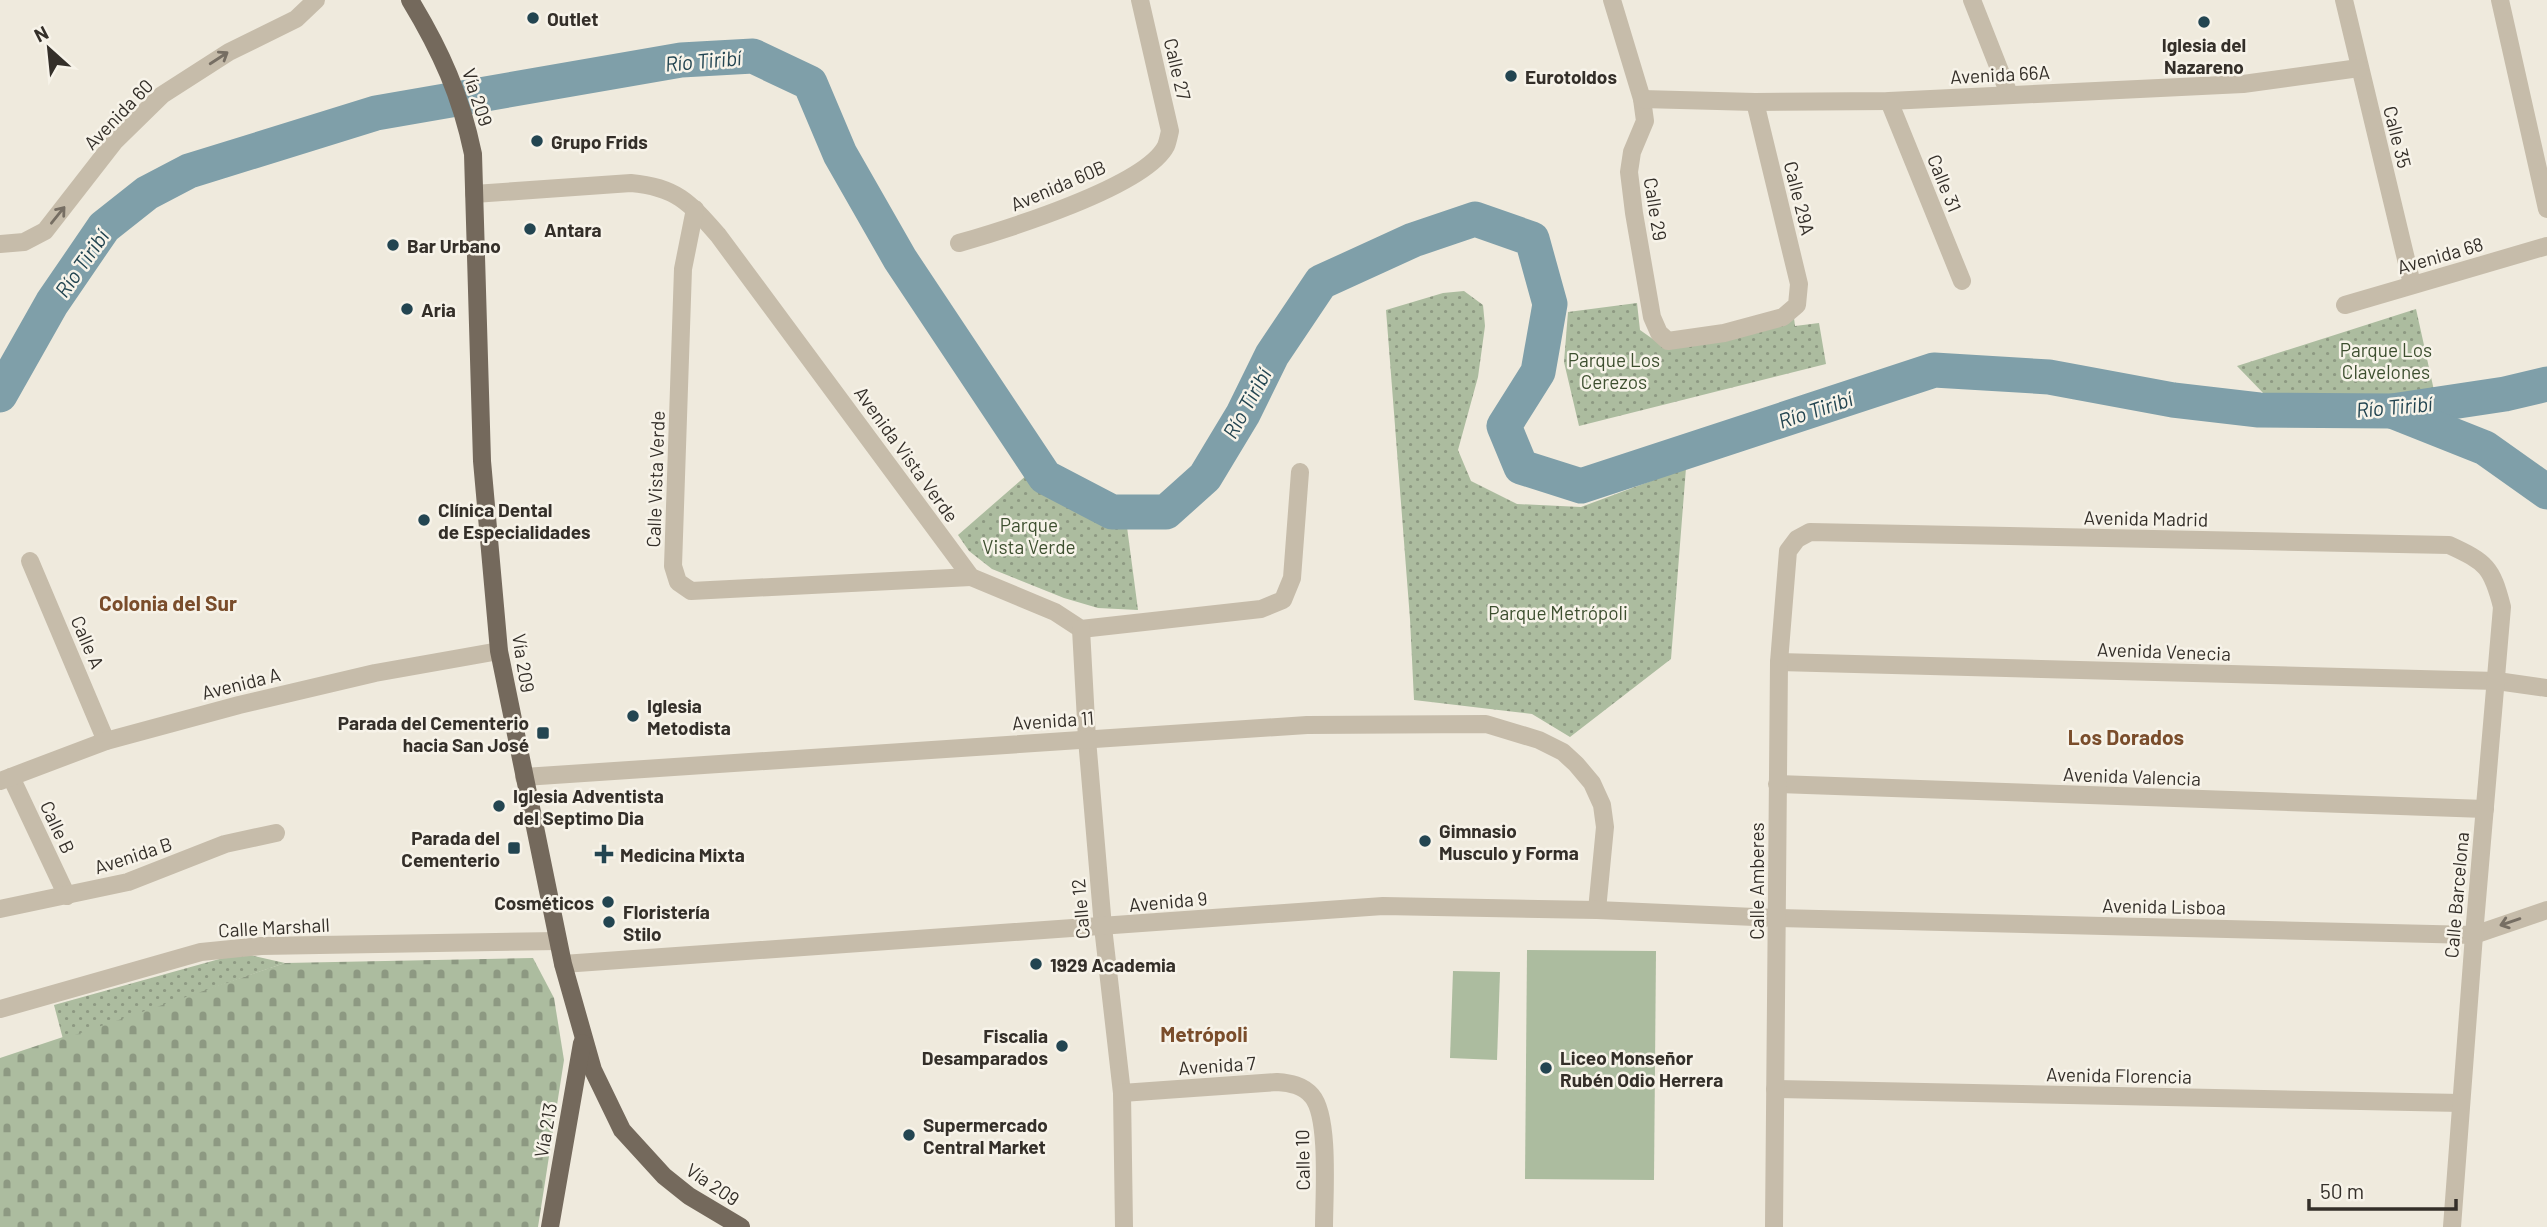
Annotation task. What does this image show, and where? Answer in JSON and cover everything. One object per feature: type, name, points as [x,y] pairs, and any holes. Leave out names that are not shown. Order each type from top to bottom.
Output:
[{"type":"main road","name":"Vía 209","points":[[410,0],[452,77],[467,122],[473,154],[482,461],[499,651],[558,941],[582,1040],[599,1084],[622,1130],[664,1175],[689,1196],[741,1227]]},
{"type":"main road","name":"Vía 213","points":[[550,1227],[582,1040]]},
{"type":"street","name":"Avenida 60","points":[[0,244],[24,242],[45,231],[115,141],[162,95],[229,52],[296,19],[316,0]]},
{"type":"street","name":"Calle 27","points":[[1140,0],[1170,131],[1165,148]]},
{"type":"street","name":"Calle 29","points":[[1612,0],[1642,99],[1645,121],[1632,152],[1629,172],[1652,317],[1659,333],[1668,341],[1724,333],[1783,317],[1797,305]]},
{"type":"street","points":[[1972,0],[2009,94]]},
{"type":"street","name":"Calle 35","points":[[2344,0],[2412,284]]},
{"type":"street","points":[[2500,0],[2547,209]]},
{"type":"street","name":"Avenida 66A","points":[[1642,99],[1889,101],[2243,84],[2359,68]]},
{"type":"street","name":"Calle 31","points":[[1889,101],[1962,281]]},
{"type":"street","name":"Calle 29A","points":[[1755,102],[1799,284],[1797,305]]},
{"type":"street","name":"Avenida 60B","points":[[959,243],[1041,218],[1107,189],[1144,167],[1165,148]]},
{"type":"street","name":"Avenida Vista Verde","points":[[474,194],[631,183],[654,185],[675,194],[695,209],[718,235],[971,577]]},
{"type":"street","name":"Calle Vista Verde","points":[[695,209],[683,269],[673,566],[678,582],[691,591],[971,577]]},
{"type":"street","name":"Avenida 68","points":[[2345,304],[2547,246]]},
{"type":"street","points":[[971,577],[1055,612],[1081,629],[1261,609],[1283,600],[1292,578],[1300,472]]},
{"type":"street","name":"Avenida Madrid","points":[[1797,539],[1810,532],[2449,545],[2490,569]]},
{"type":"street","name":"Calle Amberes","points":[[1774,1227],[1779,662],[1788,551],[1797,539]]},
{"type":"street","name":"Calle A","points":[[30,561],[106,741]]},
{"type":"street","name":"Calle Barcelona","points":[[2452,1227],[2502,607],[2490,569]]},
{"type":"street","name":"Calle 12","points":[[1081,629],[1102,928],[1122,1093],[1124,1227]]},
{"type":"street","name":"Avenida A","points":[[6,779],[106,741],[239,705],[375,673],[499,651]]},
{"type":"street","name":"Avenida Venecia","points":[[1779,662],[2497,681],[2547,688]]},
{"type":"street","name":"Avenida 11","points":[[524,777],[1307,725],[1486,724],[1539,740],[1563,752],[1592,783],[1602,805],[1605,827],[1597,910]]},
{"type":"street","name":"Calle B","points":[[6,779],[67,896]]},
{"type":"street","name":"Avenida Valencia","points":[[1777,784],[2485,809]]},
{"type":"street","name":"Avenida B","points":[[0,909],[128,883],[225,844],[276,833]]},
{"type":"street","name":"Avenida 9","points":[[563,964],[1102,928],[1359,907],[1597,910],[1777,918]]},
{"type":"street","name":"Avenida Lisboa","points":[[1777,918],[2474,935],[2547,910]]},
{"type":"street","name":"Calle Marshall","points":[[0,1009],[201,952],[261,946],[558,941]]},
{"type":"street","name":"Avenida 7","points":[[1122,1093],[1277,1082],[1293,1083],[1312,1095]]},
{"type":"street","name":"Avenida Florencia","points":[[1775,1089],[2461,1103]]},
{"type":"street","name":"Calle 10","points":[[1312,1095],[1320,1109],[1323,1127],[1324,1227]]},
{"type":"green space","name":"Parque Metrópoli","points":[[1464,291],[1483,305],[1485,326],[1478,377],[1458,450],[1471,481],[1517,504],[1581,507],[1686,468],[1671,659],[1570,737],[1532,714],[1414,700],[1386,310],[1443,293]]},
{"type":"green space","name":"Parque Los Cerezos","points":[[1637,303],[1640,330],[1657,342],[1794,318],[1795,326],[1819,323],[1826,364],[1579,426],[1564,362],[1568,312]]},
{"type":"green space","name":"Parque Los Clavelones","points":[[2416,309],[2435,395],[2378,401],[2267,397],[2237,366]]},
{"type":"green space","name":"Parque Vista Verde","points":[[1028,474],[1039,488],[1112,528],[1127,527],[1138,610],[1098,608],[1064,598],[992,569],[969,551],[958,535]]},
{"type":"green space","points":[[1527,950],[1656,951],[1654,1180],[1525,1179]]},
{"type":"green space","points":[[241,953],[285,963],[63,1039],[54,1005]]},
{"type":"green space","points":[[533,958],[554,998],[564,1060],[538,1227],[0,1227],[0,1058],[285,963]]},
{"type":"green space","points":[[1453,971],[1500,972],[1497,1060],[1450,1058]]},
{"type":"waterway","name":"Río Tiribí","points":[[0,395],[52,303],[104,227],[147,193],[189,171],[376,113],[681,60],[753,56],[810,83],[840,154],[900,259],[1045,477],[1112,512],[1166,512],[1205,477],[1243,414],[1272,355],[1321,282],[1413,240],[1475,219],[1532,239],[1550,304],[1538,372],[1504,426],[1521,467],[1581,486],[1934,370],[2049,377],[2173,400],[2259,410],[2392,411],[2505,394],[2547,384]]},
{"type":"waterway","points":[[2392,411],[2485,448],[2547,492]]},
{"type":"place","name":"Outlet","points":[[533,18]]},
{"type":"place","name":"Iglesia del Nazareno","points":[[2204,22]]},
{"type":"place","name":"Eurotoldos","points":[[1511,76]]},
{"type":"place","name":"Grupo Frids","points":[[537,141]]},
{"type":"place","name":"Antara","points":[[530,229]]},
{"type":"place","name":"Bar Urbano","points":[[393,245]]},
{"type":"place","name":"Aria","points":[[407,309]]},
{"type":"place","name":"Clínica Dental de Especialidades","points":[[424,520]]},
{"type":"place","name":"Iglesia Metodista","points":[[633,716]]},
{"type":"place","name":"Parada del Cementerio hacia San José","points":[[543,733]]},
{"type":"place","name":"Iglesia Adventista del Septimo Dia","points":[[499,806]]},
{"type":"place","name":"Gimnasio Musculo y Forma","points":[[1425,841]]},
{"type":"place","name":"Parada del Cementerio","points":[[514,848]]},
{"type":"place","name":"Medicina Mixta","points":[[604,854]]},
{"type":"place","name":"Cosméticos","points":[[608,902]]},
{"type":"place","name":"Floristería Stilo","points":[[609,922]]},
{"type":"place","name":"1929 Academia","points":[[1036,964]]},
{"type":"place","name":"Fiscalia Desamparados","points":[[1062,1046]]},
{"type":"place","name":"Liceo Monseñor Rubén Odio Herrera","points":[[1546,1068]]},
{"type":"place","name":"Supermercado Central Market","points":[[909,1135]]},
{"type":"district","name":"Colonia del Sur","points":[[168,602]]},
{"type":"district","name":"Los Dorados","points":[[2126,736]]},
{"type":"district","name":"Metrópoli","points":[[1204,1033]]}]
